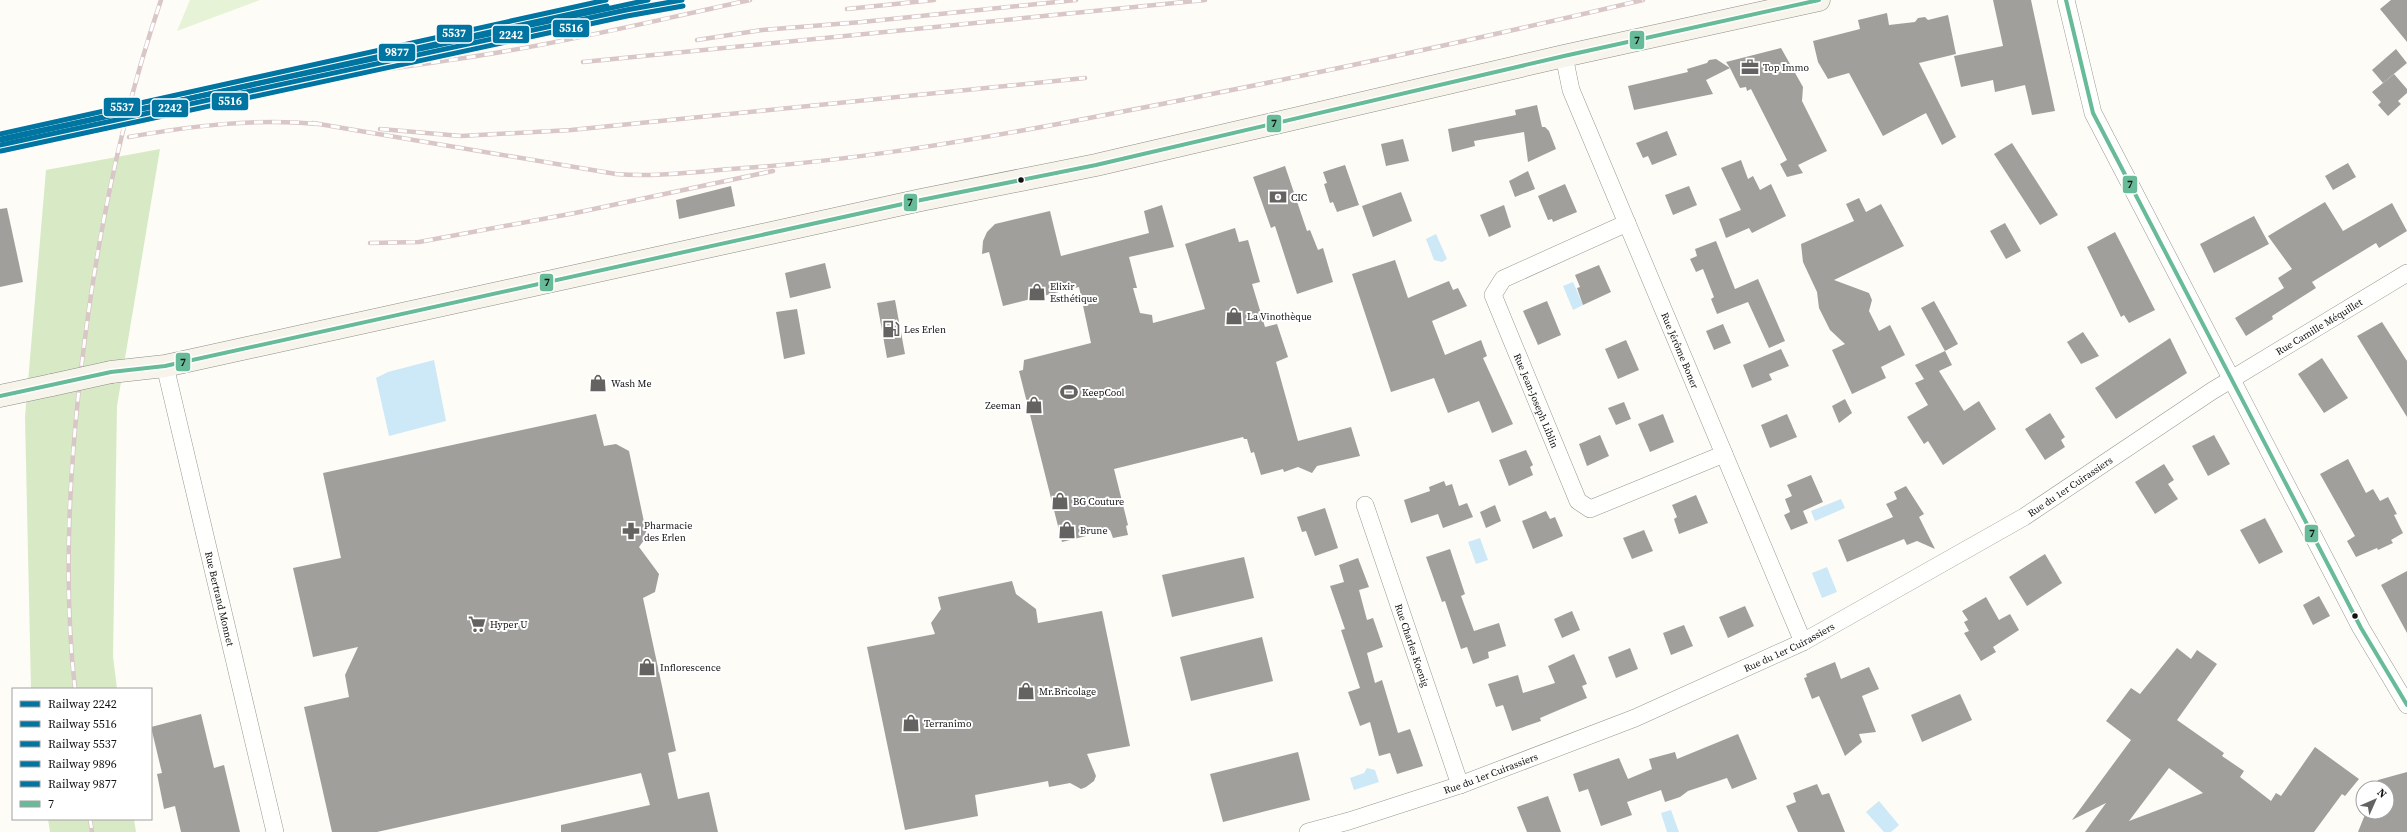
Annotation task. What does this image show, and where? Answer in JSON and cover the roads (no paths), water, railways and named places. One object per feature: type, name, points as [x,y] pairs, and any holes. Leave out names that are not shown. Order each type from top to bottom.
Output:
[{"type":"main road","points":[[0,396],[111,372],[165,366],[921,200],[1096,165],[1564,56],[1819,0]]},
{"type":"street","points":[[2066,0],[2093,113],[2230,380],[2361,628],[2406,701]]},
{"type":"street","name":"Rue Jérôme Boner","points":[[1564,56],[1571,90],[1803,642]]},
{"type":"street","name":"Rue Jean-Joseph Liblin","points":[[1627,223],[1503,279],[1493,295],[1578,502],[1590,510],[1724,454]]},
{"type":"street","name":"Rue Camille Méquillet","points":[[2230,380],[2407,273]]},
{"type":"street","name":"Rue Bertrand Monnet","points":[[165,366],[275,832]]},
{"type":"street","name":"Rue du 1er Cuirassiers","points":[[1308,832],[1351,827],[1635,718],[1803,642],[2024,517],[2230,380]]},
{"type":"street","name":"Rue Charles Koenig","points":[[1366,505],[1460,785]]},
{"type":"water","points":[[1436,234],[1447,259],[1442,262],[1434,260],[1426,239]]},
{"type":"water","points":[[1573,282],[1583,305],[1573,310],[1563,286]]},
{"type":"water","points":[[434,360],[446,421],[389,436],[376,378],[388,372]]},
{"type":"water","points":[[1841,499],[1845,508],[1815,521],[1811,511]]},
{"type":"water","points":[[1480,538],[1488,560],[1476,564],[1468,542]]},
{"type":"water","points":[[1827,567],[1837,592],[1822,598],[1812,573]]},
{"type":"water","points":[[1367,768],[1375,770],[1379,782],[1354,790],[1350,778],[1364,773]]},
{"type":"water","points":[[1879,801],[1899,825],[1891,832],[1884,832],[1866,812]]},
{"type":"water","points":[[1671,810],[1679,832],[1667,832],[1661,813]]},
{"type":"railway","points":[[75,688],[69,616],[68,580],[72,471],[84,347],[108,196],[131,97],[161,0]]},
{"type":"railway","points":[[271,88],[472,57],[532,46],[595,34],[750,0]]},
{"type":"railway","points":[[847,9],[934,0]]},
{"type":"railway","points":[[697,40],[762,30],[862,22],[1076,0]]},
{"type":"railway","points":[[583,62],[1205,0]]},
{"type":"railway","points":[[313,123],[616,174],[659,175],[772,166],[895,151],[1058,124],[1351,65],[1497,34],[1643,0]]},
{"type":"railway","points":[[380,129],[461,136],[571,130],[1085,78]]},
{"type":"railway","points":[[129,137],[176,129],[223,124],[270,122],[318,124]]},
{"type":"railway","points":[[370,243],[419,242],[575,213],[773,171]]},
{"type":"railway","points":[[90,820],[92,832]]},
{"type":"rail line","name":"5537","points":[[0,134],[606,0]]},
{"type":"rail line","name":"9896","points":[[0,139],[648,0]]},
{"type":"rail line","name":"2242","points":[[0,145],[626,10],[682,0]]},
{"type":"rail line","name":"9877","points":[[1,140],[607,6]]},
{"type":"rail line","name":"5516","points":[[1,151],[627,16],[683,6]]},
{"type":"place","name":"Top Immo","points":[[1750,67]]},
{"type":"place","name":"CIC","points":[[1278,197]]},
{"type":"place","name":"Elixir Esthétique","points":[[1037,292]]},
{"type":"place","name":"La Vinothèque","points":[[1234,316]]},
{"type":"place","name":"Les Erlen","points":[[891,329]]},
{"type":"place","name":"Wash Me","points":[[598,383]]},
{"type":"place","name":"KeepCool","points":[[1069,392]]},
{"type":"place","name":"Zeeman","points":[[1034,405]]},
{"type":"place","name":"BG Couture","points":[[1060,501]]},
{"type":"place","name":"Brune","points":[[1067,530]]},
{"type":"place","name":"Pharmacie des Erlen","points":[[631,531]]},
{"type":"place","name":"Hyper U","points":[[477,624]]},
{"type":"place","name":"Inflorescence","points":[[647,667]]},
{"type":"place","name":"Mr.Bricolage","points":[[1026,691]]},
{"type":"place","name":"Terranimo","points":[[911,723]]}]
